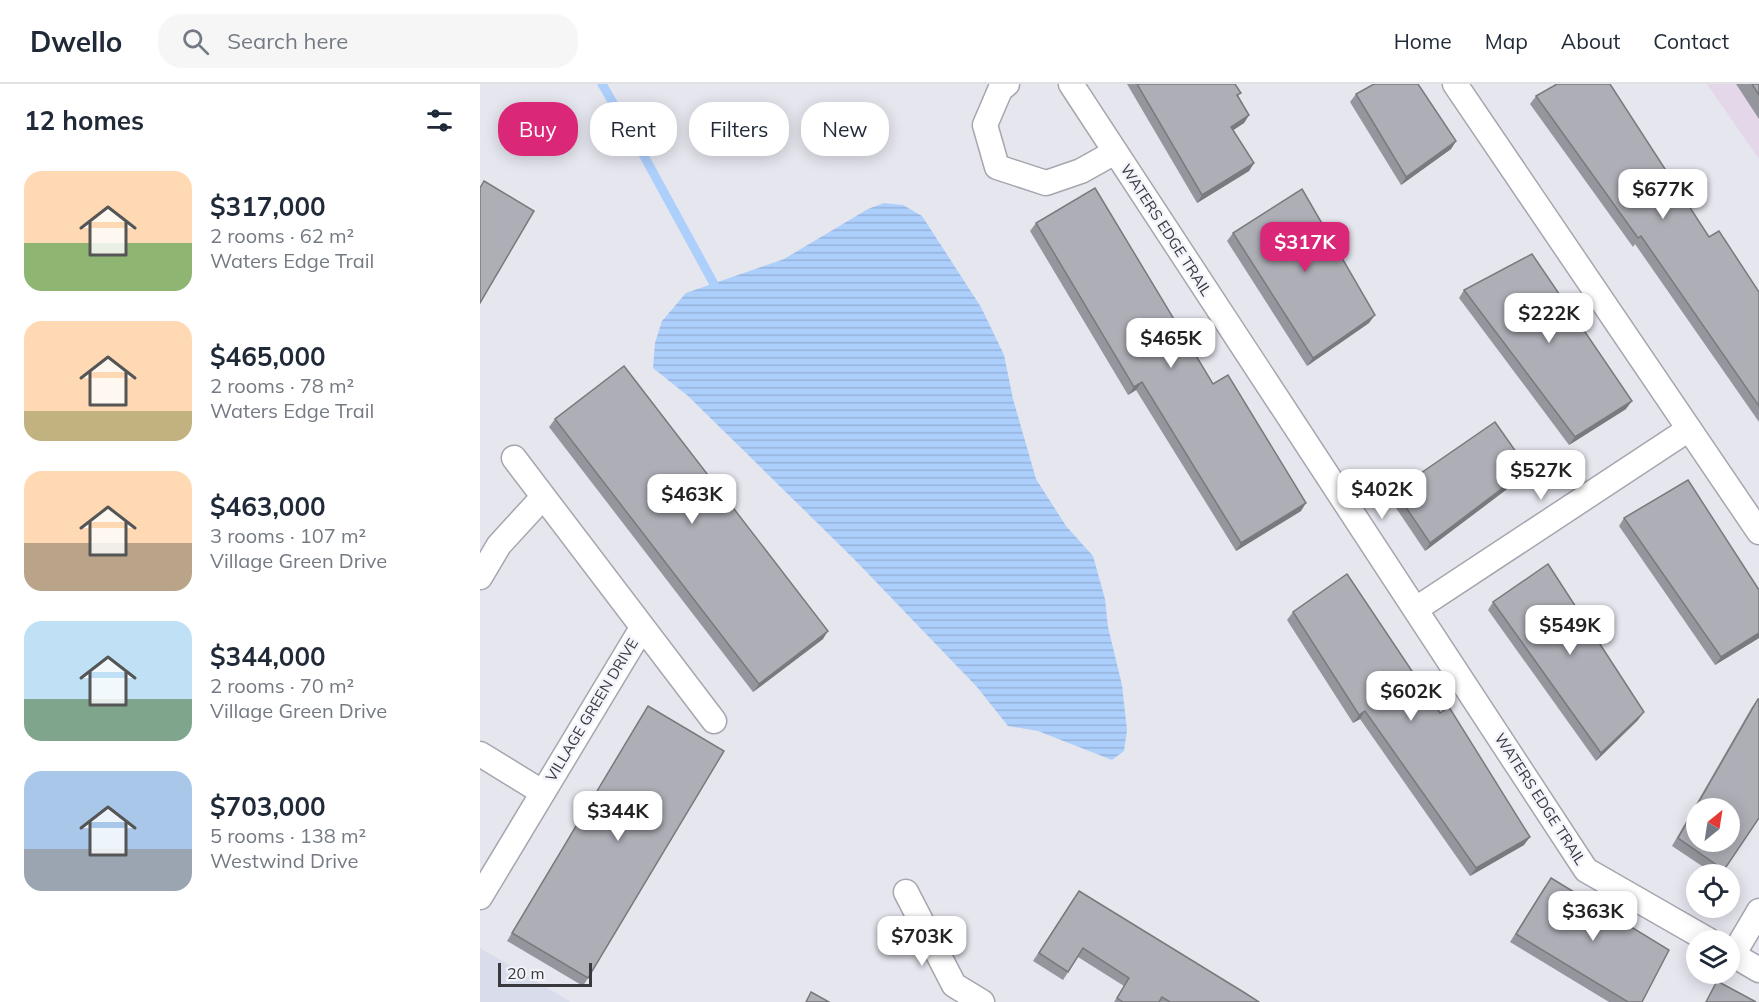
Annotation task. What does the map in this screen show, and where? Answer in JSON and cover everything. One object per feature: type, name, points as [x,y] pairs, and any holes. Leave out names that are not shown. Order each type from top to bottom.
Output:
[{"type":"street","name":"WATERS EDGE TRAIL","points":[[1007,84],[1000,90],[985,125],[997,167],[1046,183],[1081,171],[1115,152]]},
{"type":"street","name":"WATERS EDGE TRAIL","points":[[1071,84],[1586,870],[1691,930]]},
{"type":"street","points":[[1455,84],[1759,532]]},
{"type":"street","points":[[1416,609],[1689,429]]},
{"type":"street","name":"VILLAGE GREEN DRIVE","points":[[514,458],[714,721]]},
{"type":"street","points":[[480,577],[499,545],[543,496]]},
{"type":"street","name":"VILLAGE GREEN DRIVE","points":[[480,897],[642,628]]},
{"type":"street","name":"VILLAGE GREEN DRIVE","points":[[480,754],[542,792]]},
{"type":"street","points":[[906,892],[954,985],[982,1002]]},
{"type":"street","points":[[1740,940],[1759,911]]},
{"type":"street","points":[[1740,959],[1759,970]]},
{"type":"shaded area","points":[[1707,84],[1759,84],[1759,159]]},
{"type":"shaded area","points":[[480,948],[571,1002],[480,1002]]},
{"type":"water","points":[[884,203],[903,205],[922,216],[981,307],[1004,355],[1013,399],[1036,479],[1066,526],[1093,556],[1105,599],[1108,627],[1122,685],[1127,730],[1124,751],[1112,760],[1038,731],[1008,726],[977,687],[853,558],[688,396],[653,368],[655,343],[662,321],[686,293],[784,259],[868,209]]},
{"type":"building","points":[[1137,84],[1235,84],[1241,93],[1237,95],[1249,115],[1231,127],[1254,163],[1202,195]]},
{"type":"building","points":[[1374,84],[1418,84],[1456,141],[1406,177],[1356,94]]},
{"type":"building","points":[[1557,84],[1610,84],[1709,237],[1719,231],[1759,292],[1759,406],[1641,236],[1638,238],[1536,96]]},
{"type":"building","points":[[1752,84],[1759,84],[1759,95]]},
{"type":"building","points":[[484,181],[534,211],[480,303],[480,188]]},
{"type":"building","points":[[1095,188],[1213,384],[1228,375],[1306,503],[1241,543],[1142,382],[1134,387],[1036,223]]},
{"type":"building","points":[[1302,189],[1375,315],[1313,358],[1233,233]]},
{"type":"building","points":[[1532,254],[1632,401],[1575,437],[1464,290]]},
{"type":"building","points":[[624,366],[828,631],[759,684],[555,419]]},
{"type":"building","points":[[1495,422],[1528,469],[1430,543],[1395,491]]},
{"type":"building","points":[[1688,480],[1759,590],[1759,633],[1721,657],[1624,518]]},
{"type":"building","points":[[1548,564],[1644,712],[1601,753],[1493,602]]},
{"type":"building","points":[[1347,574],[1440,713],[1449,707],[1530,837],[1476,868],[1365,711],[1359,715],[1293,612]]},
{"type":"building","points":[[1758,699],[1759,699],[1759,818],[1740,846],[1740,798],[1701,798]]},
{"type":"building","points":[[648,706],[724,751],[588,978],[512,933]]},
{"type":"building","points":[[1686,824],[1686,844],[1678,838]]},
{"type":"building","points":[[1698,852],[1736,852],[1728,864],[1715,864]]},
{"type":"building","points":[[1551,878],[1669,950],[1642,1002],[1628,1002],[1516,934]]},
{"type":"building","points":[[1079,891],[1259,1002],[1170,1002],[1162,997],[1159,1002],[1123,1002],[1117,998],[1129,978],[1083,948],[1068,972],[1039,953]]},
{"type":"building","points":[[1715,984],[1723,984],[1756,1002],[1706,1002]]},
{"type":"building","points":[[811,992],[829,1002],[806,1002]]},
{"type":"waterway","points":[[602,84],[714,284]]}]
